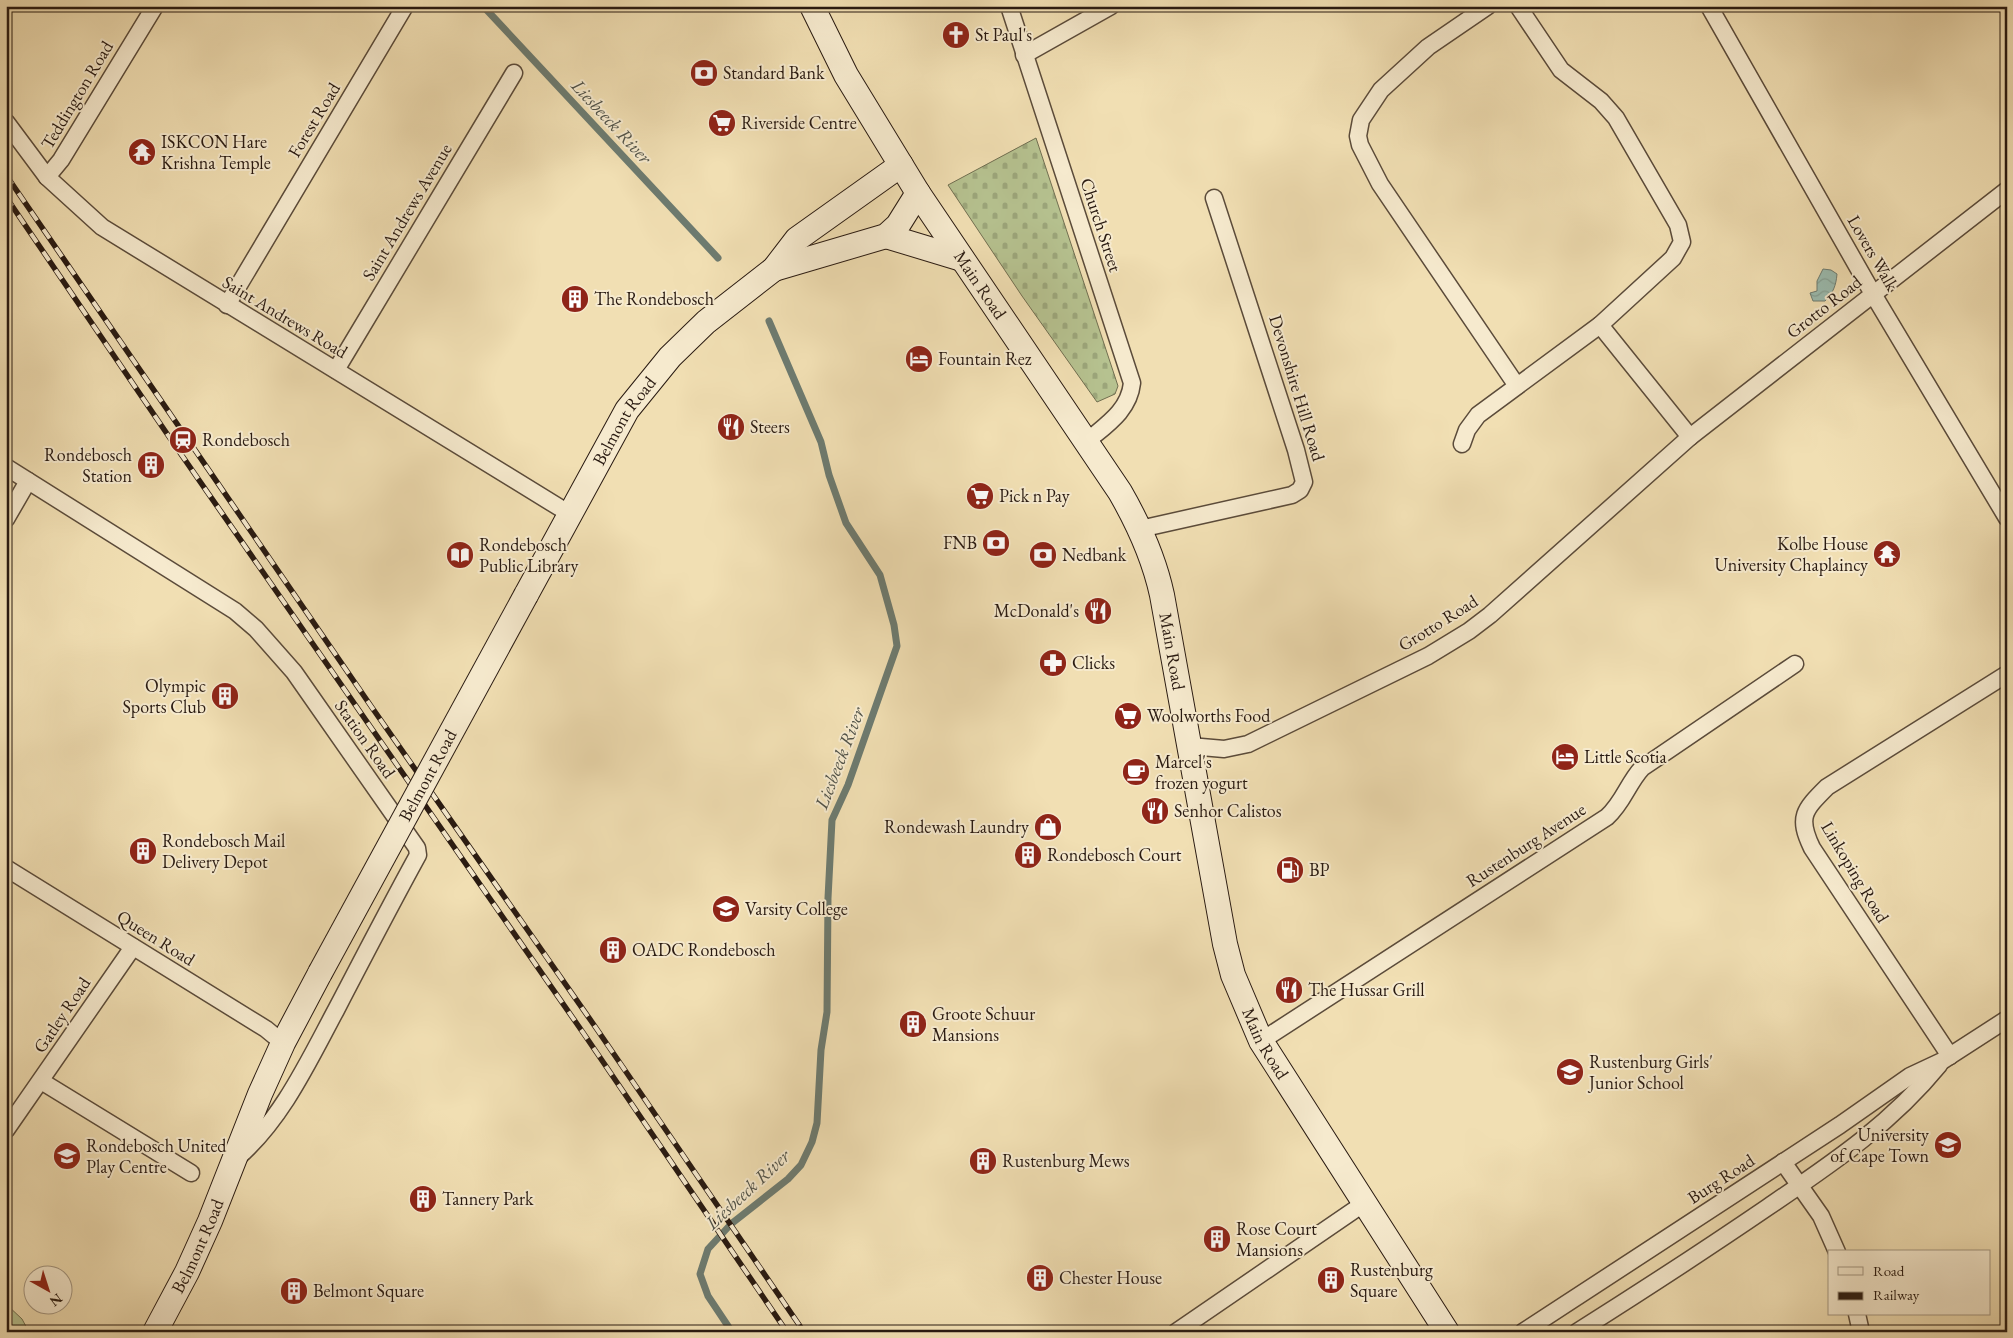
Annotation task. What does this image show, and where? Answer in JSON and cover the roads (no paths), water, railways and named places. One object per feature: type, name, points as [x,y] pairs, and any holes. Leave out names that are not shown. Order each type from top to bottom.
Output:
[{"type":"main road","name":"Main Road","points":[[812,6],[846,75],[901,165],[962,259],[1120,492],[1140,529],[1159,582],[1225,944],[1233,975],[1261,1041],[1366,1202],[1447,1332]]},
{"type":"main road","name":"Belmont Road","points":[[155,1332],[187,1272],[237,1158],[260,1094],[283,1042],[628,410],[659,370],[706,322],[774,269],[797,239],[901,165]]},
{"type":"main road","points":[[886,236],[898,225],[918,192]]},
{"type":"main road","name":"Belmont Road","points":[[774,269],[886,236]]},
{"type":"main road","points":[[886,236],[962,259]]},
{"type":"street","name":"Teddington Road","points":[[47,177],[61,160],[155,6]]},
{"type":"street","name":"Forest Road","points":[[227,305],[405,6]]},
{"type":"street","name":"Church Street","points":[[1009,6],[1132,383],[1130,396],[1125,406],[1086,442]]},
{"type":"street","points":[[1024,55],[1111,6]]},
{"type":"street","points":[[1488,6],[1428,47],[1381,90],[1360,120],[1358,136],[1360,145],[1380,184],[1517,386]]},
{"type":"street","points":[[1462,444],[1467,430],[1478,415],[1600,325],[1673,258],[1681,247],[1682,235],[1635,148],[1616,118],[1601,101],[1562,70],[1518,6]]},
{"type":"street","name":"Lovers Walk","points":[[1709,6],[1873,294],[2007,518]]},
{"type":"street","name":"Saint Andrews Avenue","points":[[336,370],[514,73]]},
{"type":"street","name":"Saint Andrews Road","points":[[6,122],[47,177],[102,227],[570,514]]},
{"type":"street","name":"Grotto Road","points":[[1190,746],[1224,749],[1248,744],[1449,644],[1490,615],[1690,437],[2007,190]]},
{"type":"street","name":"Devonshire Hill Road","points":[[1140,529],[1292,495],[1300,490],[1304,482],[1294,441],[1214,198]]},
{"type":"street","points":[[1600,325],[1690,437]]},
{"type":"street","name":"Station Road","points":[[6,467],[235,611],[256,630],[294,672],[415,845],[418,852],[279,1112],[256,1142],[237,1158]]},
{"type":"street","points":[[6,519],[28,480]]},
{"type":"street","name":"Rustenburg Avenue","points":[[1261,1041],[1607,817],[1618,807],[1632,781],[1642,768],[1795,664]]},
{"type":"street","name":"Linkoping Road","points":[[1946,1059],[1812,848],[1803,824],[1804,813],[1827,786],[2007,674]]},
{"type":"street","name":"Queen Road","points":[[6,868],[266,1029],[283,1042]]},
{"type":"street","name":"Gatley Road","points":[[6,1130],[133,948]]},
{"type":"street","name":"Burg Road","points":[[1523,1332],[1783,1162],[1910,1076],[1946,1059],[2007,1019]]},
{"type":"street","name":"Burg Road","points":[[1578,1332],[1679,1268],[1860,1144],[1919,1090],[1946,1059]]},
{"type":"street","points":[[41,1081],[191,1173]]},
{"type":"street","points":[[1783,1162],[1821,1216],[1836,1250]]},
{"type":"street","points":[[1176,1332],[1366,1202]]},
{"type":"street","points":[[1857,1316],[1861,1332]]},
{"type":"water","points":[[1823,269],[1831,270],[1837,274],[1835,286],[1825,301],[1813,301],[1810,293],[1817,291],[1817,281]]},
{"type":"waterway","name":"Liesbeeck River","points":[[483,6],[718,258]]},
{"type":"waterway","name":"Liesbeeck River","points":[[732,1332],[708,1296],[700,1274],[708,1249],[731,1224],[788,1179],[801,1165],[812,1142],[817,1123],[821,1050],[827,1012],[828,898],[832,820],[848,785],[897,646],[894,625],[880,575],[846,523],[829,475],[821,442],[769,321]]},
{"type":"railway","points":[[6,175],[804,1332]]},
{"type":"railway","points":[[6,197],[176,447],[584,1034],[787,1332]]},
{"type":"place","name":"St Paul's","points":[[956,35]]},
{"type":"place","name":"Standard Bank","points":[[704,73]]},
{"type":"place","name":"Riverside Centre","points":[[722,123]]},
{"type":"place","name":"ISKCON Hare Krishna Temple","points":[[142,152]]},
{"type":"place","name":"The Rondebosch","points":[[575,299]]},
{"type":"place","name":"Fountain Rez","points":[[919,359]]},
{"type":"place","name":"Steers","points":[[731,427]]},
{"type":"place","name":"Rondebosch","points":[[183,440]]},
{"type":"place","name":"Rondebosch Station","points":[[151,465]]},
{"type":"place","name":"Pick n Pay","points":[[980,496]]},
{"type":"place","name":"FNB","points":[[996,543]]},
{"type":"place","name":"Kolbe House University Chaplaincy","points":[[1887,554]]},
{"type":"place","name":"Rondebosch Public Library","points":[[460,555]]},
{"type":"place","name":"Nedbank","points":[[1043,555]]},
{"type":"place","name":"McDonald's","points":[[1098,611]]},
{"type":"place","name":"Clicks","points":[[1053,663]]},
{"type":"place","name":"Olympic Sports Club","points":[[225,696]]},
{"type":"place","name":"Woolworths Food","points":[[1128,716]]},
{"type":"place","name":"Little Scotia","points":[[1565,757]]},
{"type":"place","name":"Marcel's frozen yogurt","points":[[1136,772]]},
{"type":"place","name":"Senhor Calistos","points":[[1155,811]]},
{"type":"place","name":"Rondewash Laundry","points":[[1048,827]]},
{"type":"place","name":"Rondebosch Mail Delivery Depot","points":[[143,851]]},
{"type":"place","name":"Rondebosch Court","points":[[1028,855]]},
{"type":"place","name":"BP","points":[[1290,870]]},
{"type":"place","name":"Varsity College","points":[[726,909]]},
{"type":"place","name":"OADC Rondebosch","points":[[613,950]]},
{"type":"place","name":"The Hussar Grill","points":[[1289,990]]},
{"type":"place","name":"Groote Schuur Mansions","points":[[913,1024]]},
{"type":"place","name":"Rustenburg Girls' Junior School","points":[[1570,1072]]},
{"type":"place","name":"University of Cape Town","points":[[1948,1145]]},
{"type":"place","name":"Rondebosch United Play Centre","points":[[67,1156]]},
{"type":"place","name":"Rustenburg Mews","points":[[983,1161]]},
{"type":"place","name":"Tannery Park","points":[[423,1199]]},
{"type":"place","name":"Rose Court Mansions","points":[[1217,1239]]},
{"type":"place","name":"Chester House","points":[[1040,1278]]},
{"type":"place","name":"Rustenburg Square","points":[[1331,1280]]},
{"type":"place","name":"Belmont Square","points":[[294,1291]]}]
